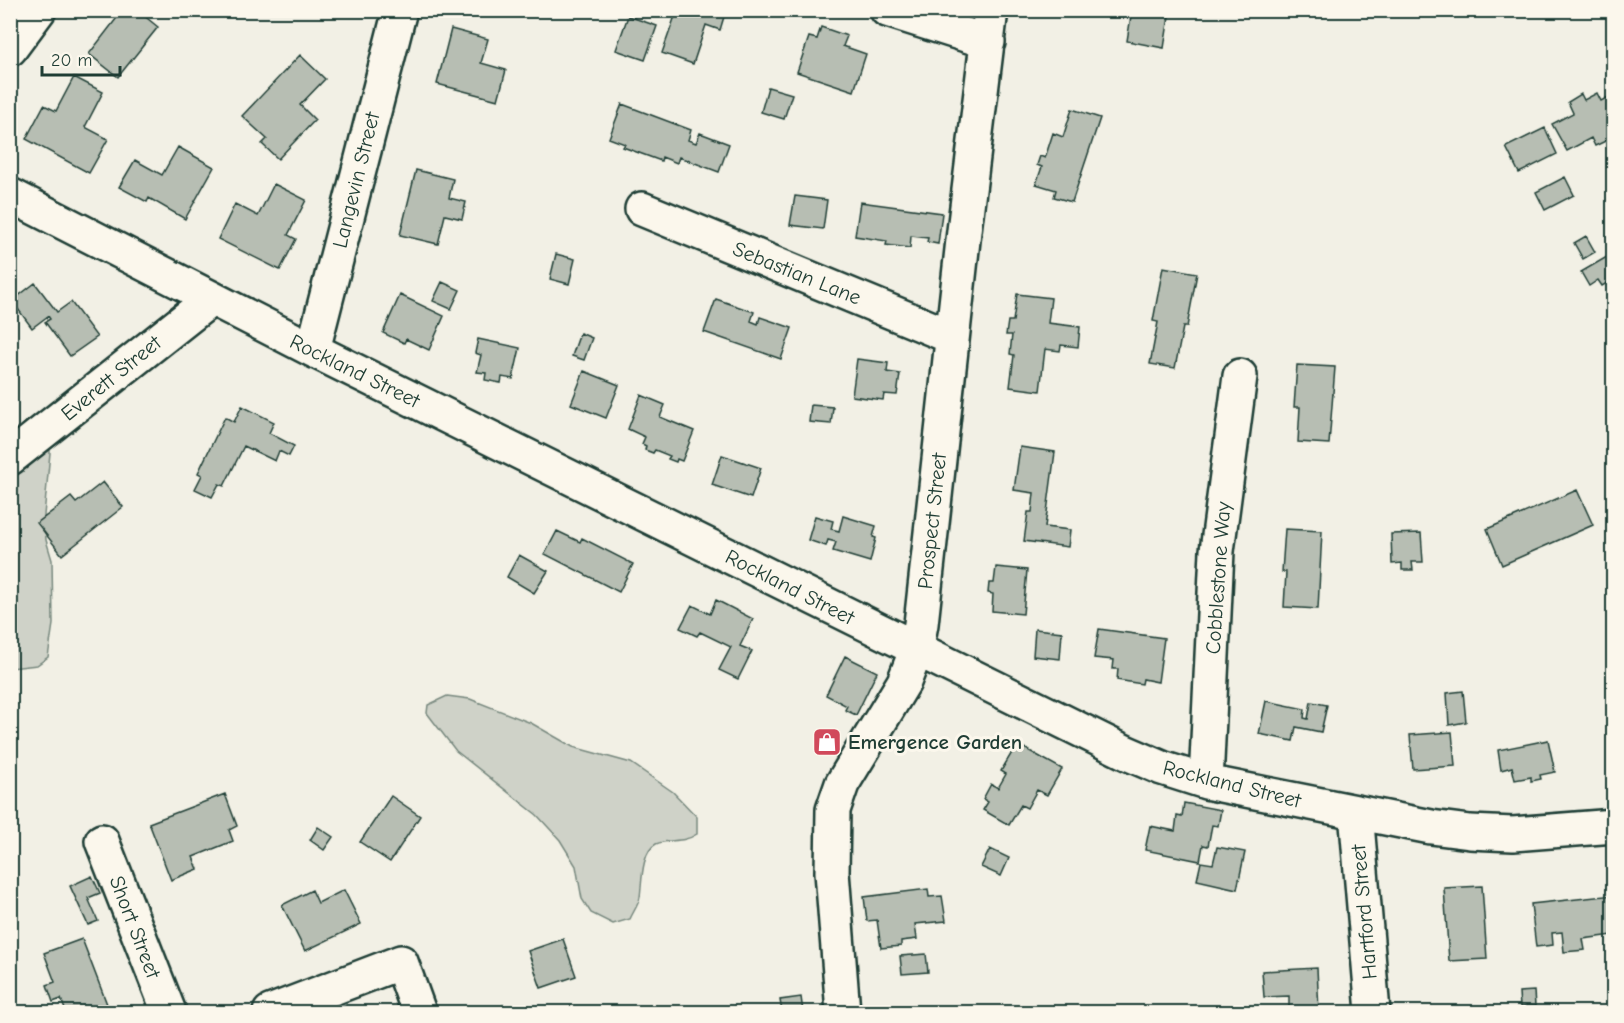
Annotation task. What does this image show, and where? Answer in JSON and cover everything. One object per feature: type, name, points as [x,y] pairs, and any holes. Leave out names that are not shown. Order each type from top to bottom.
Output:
[{"type":"street","points":[[10,49],[39,10]]},
{"type":"street","name":"Langevin Street","points":[[313,350],[400,10]]},
{"type":"street","points":[[887,10],[988,42]]},
{"type":"street","name":"Prospect Street","points":[[843,1012],[832,872],[832,810],[842,784],[904,682],[916,651],[921,624],[991,10]]},
{"type":"street","name":"Rockland Street","points":[[10,195],[211,299],[660,521],[916,651],[1162,768],[1206,782],[1470,832],[1513,834],[1614,826]]},
{"type":"street","name":"Sebastian Lane","points":[[642,209],[952,337]]},
{"type":"street","name":"Everett Street","points":[[10,458],[211,299]]},
{"type":"street","name":"Cobblestone Way","points":[[1206,782],[1217,551],[1240,376]]},
{"type":"street","name":"Hartford Street","points":[[1356,812],[1373,1012]]},
{"type":"street","name":"Short Street","points":[[102,841],[169,1012]]},
{"type":"street","points":[[270,1012],[401,962],[418,1012]]},
{"type":"shaded area","points":[[28,420],[40,420],[49,425],[50,453],[44,515],[46,540],[52,560],[53,624],[48,657],[37,665],[11,668],[10,433]]},
{"type":"shaded area","points":[[447,696],[470,699],[531,723],[573,747],[631,763],[673,792],[697,817],[697,834],[686,839],[656,844],[647,854],[639,900],[630,919],[613,924],[591,913],[582,899],[576,866],[560,840],[537,815],[456,751],[427,713],[428,705]]},
{"type":"building","points":[[123,10],[137,10],[158,27],[118,77],[89,54]]},
{"type":"building","points":[[667,10],[726,10],[720,30],[706,25],[693,64],[662,53],[676,13]]},
{"type":"building","points":[[1132,10],[1170,10],[1164,48],[1127,41]]},
{"type":"building","points":[[628,16],[657,26],[645,60],[616,50]]},
{"type":"building","points":[[821,27],[847,36],[843,46],[866,54],[854,91],[797,72],[809,37],[817,39]]},
{"type":"building","points":[[451,29],[488,39],[481,63],[506,70],[498,100],[437,84]]},
{"type":"building","points":[[300,55],[325,79],[300,105],[315,120],[278,159],[262,144],[267,139],[242,116]]},
{"type":"building","points":[[74,77],[103,92],[85,127],[108,139],[89,173],[26,139],[44,105],[56,111]]},
{"type":"building","points":[[768,87],[792,94],[784,119],[761,112]]},
{"type":"building","points":[[1597,93],[1601,101],[1612,95],[1614,98],[1614,137],[1595,146],[1591,138],[1567,151],[1552,124],[1573,113],[1568,102],[1581,94],[1584,100]]},
{"type":"building","points":[[622,104],[691,130],[688,140],[696,143],[700,133],[729,144],[719,172],[679,157],[677,163],[662,157],[661,161],[623,147],[625,144],[609,138]]},
{"type":"building","points":[[1072,109],[1100,118],[1072,202],[1054,197],[1056,190],[1036,184],[1042,167],[1037,165],[1040,156],[1045,158],[1053,133],[1063,137]]},
{"type":"building","points":[[1545,128],[1557,154],[1519,173],[1506,147]]},
{"type":"building","points":[[178,147],[214,167],[185,219],[149,198],[147,202],[119,187],[135,160],[162,175]]},
{"type":"building","points":[[416,170],[453,179],[449,198],[466,202],[462,219],[445,215],[438,244],[400,235]]},
{"type":"building","points":[[1565,177],[1574,195],[1545,210],[1536,192]]},
{"type":"building","points":[[274,184],[306,200],[288,235],[296,239],[280,270],[218,239],[235,204],[258,216]]},
{"type":"building","points":[[795,196],[827,200],[823,229],[790,225]]},
{"type":"building","points":[[860,202],[942,213],[938,244],[927,242],[928,238],[911,236],[910,248],[886,245],[887,241],[855,236]]},
{"type":"building","points":[[1586,236],[1595,252],[1583,259],[1574,243]]},
{"type":"building","points":[[556,254],[575,259],[569,284],[550,279]]},
{"type":"building","points":[[1612,254],[1614,279],[1602,286],[1598,280],[1589,286],[1581,272]]},
{"type":"building","points":[[1163,267],[1197,273],[1187,327],[1183,327],[1175,368],[1150,364],[1158,322],[1153,321]]},
{"type":"building","points":[[442,282],[460,290],[451,309],[433,301]]},
{"type":"building","points":[[35,283],[57,312],[71,302],[97,337],[70,356],[45,322],[50,319],[48,316],[32,328],[12,301]]},
{"type":"building","points":[[1017,294],[1051,298],[1048,323],[1080,327],[1078,347],[1061,345],[1060,351],[1045,349],[1040,391],[1010,387],[1014,355],[1010,354],[1012,335],[1006,335],[1008,321],[1013,321]]},
{"type":"building","points":[[400,295],[444,316],[429,350],[406,339],[404,343],[383,333]]},
{"type":"building","points":[[716,299],[754,312],[751,321],[758,324],[760,317],[792,328],[781,359],[704,332]]},
{"type":"building","points":[[580,333],[592,338],[584,360],[572,356]]},
{"type":"building","points":[[478,339],[520,348],[513,379],[502,377],[501,383],[485,380],[486,373],[477,372],[481,355],[475,353]]},
{"type":"building","points":[[857,359],[888,363],[887,372],[900,374],[897,395],[884,394],[883,400],[852,396]]},
{"type":"building","points":[[1297,365],[1335,367],[1329,444],[1298,442],[1300,407],[1294,407]]},
{"type":"building","points":[[584,371],[619,385],[606,418],[571,404]]},
{"type":"building","points":[[641,395],[665,405],[660,417],[694,431],[682,461],[677,459],[676,462],[668,459],[670,456],[655,450],[653,453],[645,450],[646,446],[642,444],[645,437],[628,429]]},
{"type":"building","points":[[811,405],[833,407],[831,424],[809,422]]},
{"type":"building","points":[[242,406],[274,422],[269,433],[294,446],[289,456],[279,451],[275,461],[244,446],[224,486],[219,484],[212,497],[195,489],[202,475],[198,473],[225,417],[234,422]]},
{"type":"building","points":[[1020,447],[1055,452],[1045,527],[1070,530],[1068,547],[1024,541],[1028,512],[1032,512],[1034,493],[1014,490]]},
{"type":"building","points":[[722,455],[761,468],[751,498],[712,485]]},
{"type":"building","points":[[103,482],[123,507],[62,555],[37,523],[71,497],[76,503]]},
{"type":"building","points":[[1577,490],[1593,525],[1502,565],[1487,529]]},
{"type":"building","points":[[815,516],[833,521],[831,529],[839,531],[843,516],[876,526],[873,537],[876,538],[870,562],[833,551],[836,542],[828,540],[826,546],[808,540]]},
{"type":"building","points":[[1285,529],[1322,531],[1318,609],[1284,607],[1286,572],[1282,572]]},
{"type":"building","points":[[557,531],[580,542],[582,538],[633,564],[619,592],[545,554]]},
{"type":"building","points":[[1421,533],[1423,562],[1412,562],[1413,570],[1402,570],[1402,563],[1392,564],[1391,534]]},
{"type":"building","points":[[519,555],[548,571],[534,593],[507,577]]},
{"type":"building","points":[[996,567],[1027,570],[1023,614],[992,611],[993,594],[988,593],[989,583],[994,583]]},
{"type":"building","points":[[716,600],[753,619],[740,646],[752,651],[738,679],[719,670],[731,647],[700,632],[697,636],[680,628],[692,605],[710,614]]},
{"type":"building","points":[[1035,629],[1062,632],[1060,659],[1033,656]]},
{"type":"building","points":[[1099,629],[1164,638],[1158,682],[1143,679],[1142,684],[1117,680],[1118,669],[1113,669],[1114,660],[1094,658]]},
{"type":"building","points":[[845,656],[877,672],[856,715],[845,710],[847,706],[826,695]]},
{"type":"building","points":[[1463,691],[1466,722],[1449,725],[1447,693]]},
{"type":"building","points":[[1266,701],[1305,709],[1304,718],[1308,719],[1311,702],[1327,705],[1321,732],[1296,727],[1293,741],[1259,734]]},
{"type":"building","points":[[1452,732],[1455,766],[1413,769],[1410,735]]},
{"type":"building","points":[[1548,740],[1555,772],[1540,775],[1541,779],[1531,781],[1531,777],[1515,780],[1512,767],[1501,770],[1498,750]]},
{"type":"building","points":[[1017,744],[1062,769],[1047,795],[1037,790],[1027,808],[1021,805],[1009,825],[983,810],[988,802],[983,799],[991,784],[998,788],[1006,774],[1001,771]]},
{"type":"building","points":[[225,794],[237,826],[229,830],[233,841],[193,857],[198,869],[171,880],[149,823]]},
{"type":"building","points":[[391,796],[420,816],[390,862],[360,842]]},
{"type":"building","points":[[1184,803],[1221,810],[1218,826],[1212,825],[1208,846],[1203,845],[1200,861],[1145,850],[1150,826],[1175,831],[1177,816],[1182,817]]},
{"type":"building","points":[[318,827],[333,837],[324,850],[310,840]]},
{"type":"building","points":[[1217,847],[1245,852],[1237,889],[1197,880],[1201,862],[1213,864]]},
{"type":"building","points":[[990,849],[1009,858],[1001,876],[981,867]]},
{"type":"building","points":[[92,876],[100,893],[88,898],[98,921],[88,925],[70,886]]},
{"type":"building","points":[[1482,886],[1487,959],[1449,961],[1444,888]]},
{"type":"building","points":[[928,889],[929,897],[942,896],[946,921],[915,924],[917,939],[901,941],[901,946],[881,948],[877,920],[867,921],[864,897]]},
{"type":"building","points":[[312,890],[318,903],[344,890],[361,924],[305,951],[282,905]]},
{"type":"building","points":[[1614,895],[1614,943],[1613,935],[1583,939],[1585,950],[1564,952],[1562,932],[1552,933],[1553,945],[1536,947],[1531,904]]},
{"type":"building","points":[[82,939],[110,1012],[66,1012],[61,999],[53,1002],[47,985],[55,982],[44,953]]},
{"type":"building","points":[[563,939],[576,976],[541,988],[528,951]]},
{"type":"building","points":[[926,954],[928,972],[902,974],[900,956]]},
{"type":"building","points":[[1317,968],[1319,1012],[1289,1012],[1289,996],[1264,997],[1262,971]]},
{"type":"building","points":[[1534,991],[1535,1006],[1520,1007],[1519,992]]},
{"type":"building","points":[[801,997],[803,1012],[782,1012],[780,1000]]},
{"type":"building","points":[[504,1005],[506,1012],[483,1012]]},
{"type":"place","name":"Emergence Garden","points":[[827,742]]}]
